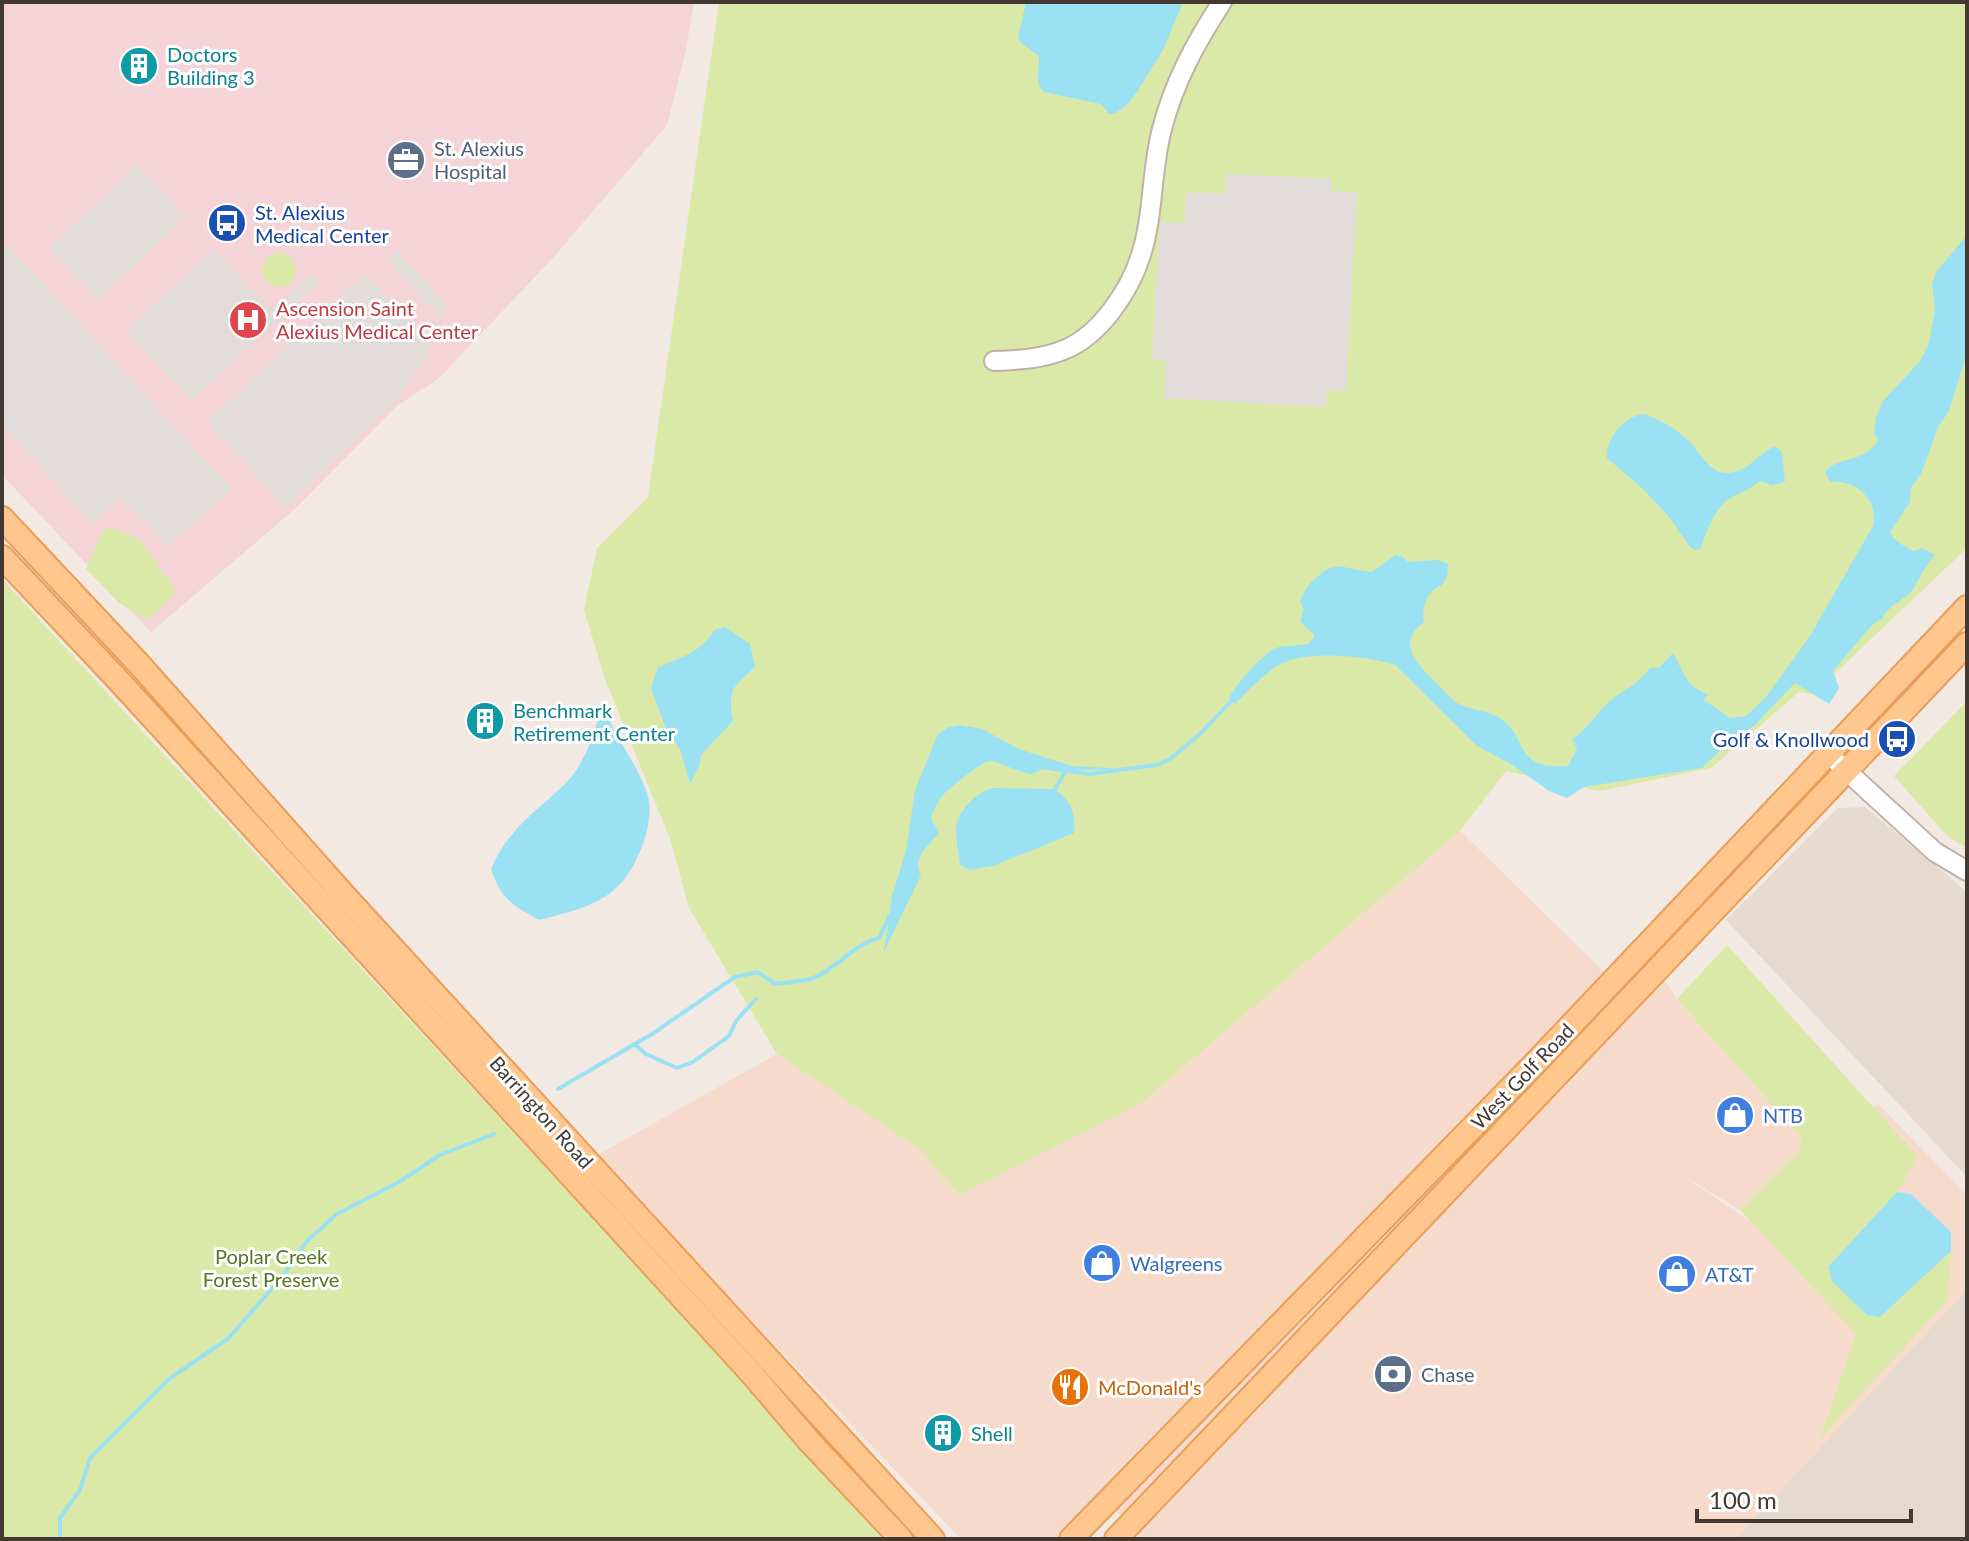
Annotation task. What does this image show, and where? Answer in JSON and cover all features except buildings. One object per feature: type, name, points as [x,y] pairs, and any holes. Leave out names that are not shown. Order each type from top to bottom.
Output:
[{"type":"main road","name":"Barrington Road","points":[[2,518],[155,681],[354,906],[933,1539]]},
{"type":"main road","name":"Barrington Road","points":[[2,557],[901,1539]]},
{"type":"main road","name":"West Golf Road","points":[[1071,1539],[1548,1049],[1967,607]]},
{"type":"main road","name":"West Golf Road","points":[[1116,1539],[1967,644]]},
{"type":"street","points":[[994,361],[1034,359],[1068,348],[1092,332],[1121,297],[1141,256],[1154,159],[1173,92],[1186,62],[1222,2]]},
{"type":"street","points":[[1827,753],[1935,852],[1967,871]]},
{"type":"shaded area","name":"Ascension Saint Alexius Medical Center","points":[[2,2],[694,2],[667,125],[550,261],[438,379],[398,405],[296,508],[151,632],[2,475]]},
{"type":"shaded area","points":[[137,165],[186,217],[97,299],[49,249]]},
{"type":"shaded area","points":[[1227,174],[1331,179],[1331,191],[1357,192],[1346,391],[1327,390],[1326,407],[1164,398],[1166,360],[1152,359],[1160,222],[1185,223],[1186,192],[1225,194]]},
{"type":"shaded area","points":[[9,247],[231,489],[167,547],[121,497],[93,523],[2,425],[2,253]]},
{"type":"shaded area","points":[[213,249],[271,310],[311,274],[318,283],[191,401],[127,331]]},
{"type":"shaded area","points":[[398,252],[449,308],[439,317],[388,261]]},
{"type":"shaded area","points":[[365,274],[432,347],[395,402],[285,507],[207,421]]},
{"type":"shaded area","points":[[1865,807],[1967,892],[1967,1177],[1726,920],[1838,808]]},
{"type":"shaded area","points":[[1460,831],[1637,1004],[1661,976],[1677,999],[1801,1137],[1799,1152],[1740,1210],[1679,1173],[1748,1220],[1878,1104],[1967,1195],[1967,1289],[1735,1539],[1143,1539],[1100,1495],[1054,1539],[961,1539],[594,1157],[777,1054],[919,1149],[959,1195],[1140,1104]]},
{"type":"shaded area","points":[[1967,1289],[1967,1539],[1735,1539]]},
{"type":"green space","points":[[719,2],[1967,2],[1967,548],[1813,694],[1799,692],[1711,768],[1600,791],[1506,771],[1460,831],[1140,1104],[959,1195],[919,1149],[777,1054],[689,908],[670,839],[605,679],[584,610],[597,548],[648,497]]},
{"type":"green space","points":[[279,253],[291,258],[296,270],[291,282],[279,287],[267,282],[262,270],[267,258]]},
{"type":"green space","points":[[110,528],[142,543],[173,586],[175,592],[167,603],[147,620],[119,603],[86,569],[102,532]]},
{"type":"green space","name":"Poplar Creek Forest Preserve","points":[[2,579],[785,1427],[882,1539],[2,1539]]},
{"type":"green space","points":[[1967,701],[1967,848],[1948,837],[1894,776]]},
{"type":"green space","points":[[1727,945],[1918,1157],[1897,1192],[1828,1267],[1833,1281],[1867,1315],[1880,1317],[1951,1251],[1947,1301],[1820,1439],[1856,1334],[1740,1210],[1799,1152],[1801,1137],[1677,999]]},
{"type":"water","points":[[1026,2],[1183,2],[1164,48],[1137,92],[1125,107],[1109,114],[1101,104],[1044,92],[1038,79],[1039,56],[1021,43],[1018,37]]},
{"type":"water","points":[[1967,235],[1967,353],[1949,411],[1938,427],[1921,474],[1911,488],[1910,502],[1890,532],[1897,541],[1914,551],[1922,548],[1935,555],[1911,592],[1873,624],[1833,671],[1839,688],[1829,704],[1795,683],[1754,726],[1729,742],[1702,768],[1584,787],[1567,798],[1549,791],[1511,764],[1477,746],[1395,665],[1352,657],[1303,657],[1277,666],[1235,704],[1229,699],[1249,671],[1270,651],[1308,644],[1315,636],[1300,621],[1304,610],[1300,602],[1318,576],[1337,567],[1372,572],[1395,555],[1408,562],[1438,560],[1448,564],[1442,585],[1429,595],[1424,605],[1424,622],[1411,638],[1410,645],[1416,660],[1457,703],[1498,717],[1508,724],[1523,750],[1537,763],[1568,766],[1577,749],[1572,739],[1609,702],[1637,682],[1650,668],[1659,668],[1673,653],[1690,682],[1708,695],[1704,700],[1730,718],[1746,716],[1766,697],[1810,636],[1873,526],[1872,508],[1864,493],[1849,484],[1830,482],[1825,471],[1867,452],[1878,440],[1874,433],[1876,417],[1883,401],[1920,361],[1929,343],[1935,309],[1932,284],[1937,271]]},
{"type":"water","points":[[1644,414],[1677,431],[1709,465],[1722,472],[1740,470],[1776,446],[1782,453],[1785,482],[1772,485],[1760,481],[1726,501],[1714,517],[1701,548],[1695,550],[1645,491],[1607,458],[1607,450],[1618,429],[1630,419]]},
{"type":"water","points":[[725,627],[750,644],[755,667],[734,690],[731,702],[733,721],[701,755],[690,784],[680,749],[666,729],[651,688],[658,668],[697,649],[714,630]]},
{"type":"water","points":[[598,719],[609,719],[647,793],[650,813],[645,837],[635,862],[613,891],[587,906],[539,920],[509,900],[499,888],[491,869],[513,833],[576,771]]},
{"type":"water","points":[[960,725],[982,729],[1019,749],[1072,766],[1125,769],[1043,769],[1032,774],[989,761],[965,776],[943,795],[936,806],[931,818],[939,833],[919,858],[921,875],[884,952],[892,896],[906,851],[915,790],[938,734]]},
{"type":"water","points":[[993,788],[1055,789],[1071,808],[1074,833],[993,866],[969,870],[960,865],[956,831],[959,817],[974,798]]},
{"type":"water","points":[[1897,1192],[1911,1194],[1951,1232],[1951,1251],[1880,1317],[1867,1315],[1832,1281],[1828,1267]]},
{"type":"waterway","points":[[1055,769],[1089,774],[1157,765],[1170,759],[1200,734],[1235,697]]},
{"type":"waterway","points":[[1055,789],[1065,772]]},
{"type":"waterway","points":[[558,1089],[652,1034],[735,977],[758,972],[775,984],[822,974],[862,945],[879,938],[890,915]]},
{"type":"waterway","points":[[634,1044],[646,1054],[677,1068],[693,1062],[729,1036],[736,1021],[756,999]]},
{"type":"waterway","points":[[60,1539],[60,1518],[80,1490],[90,1458],[169,1379],[229,1338],[285,1273],[307,1241],[337,1214],[399,1182],[440,1155],[494,1134]]},
{"type":"place","name":"Doctors Building 3","points":[[139,66]]},
{"type":"place","name":"St. Alexius Hospital","points":[[406,160]]},
{"type":"place","name":"St. Alexius Medical Center","points":[[227,223]]},
{"type":"place","name":"Ascension Saint Alexius Medical Center","points":[[248,320]]},
{"type":"place","name":"Benchmark Retirement Center","points":[[485,721]]},
{"type":"place","name":"Golf & Knollwood","points":[[1897,739]]},
{"type":"place","name":"NTB","points":[[1735,1115]]},
{"type":"place","name":"Walgreens","points":[[1102,1263]]},
{"type":"place","name":"AT&T","points":[[1677,1274]]},
{"type":"place","name":"Chase","points":[[1393,1374]]},
{"type":"place","name":"McDonald's","points":[[1070,1387]]},
{"type":"place","name":"Shell","points":[[943,1433]]}]
